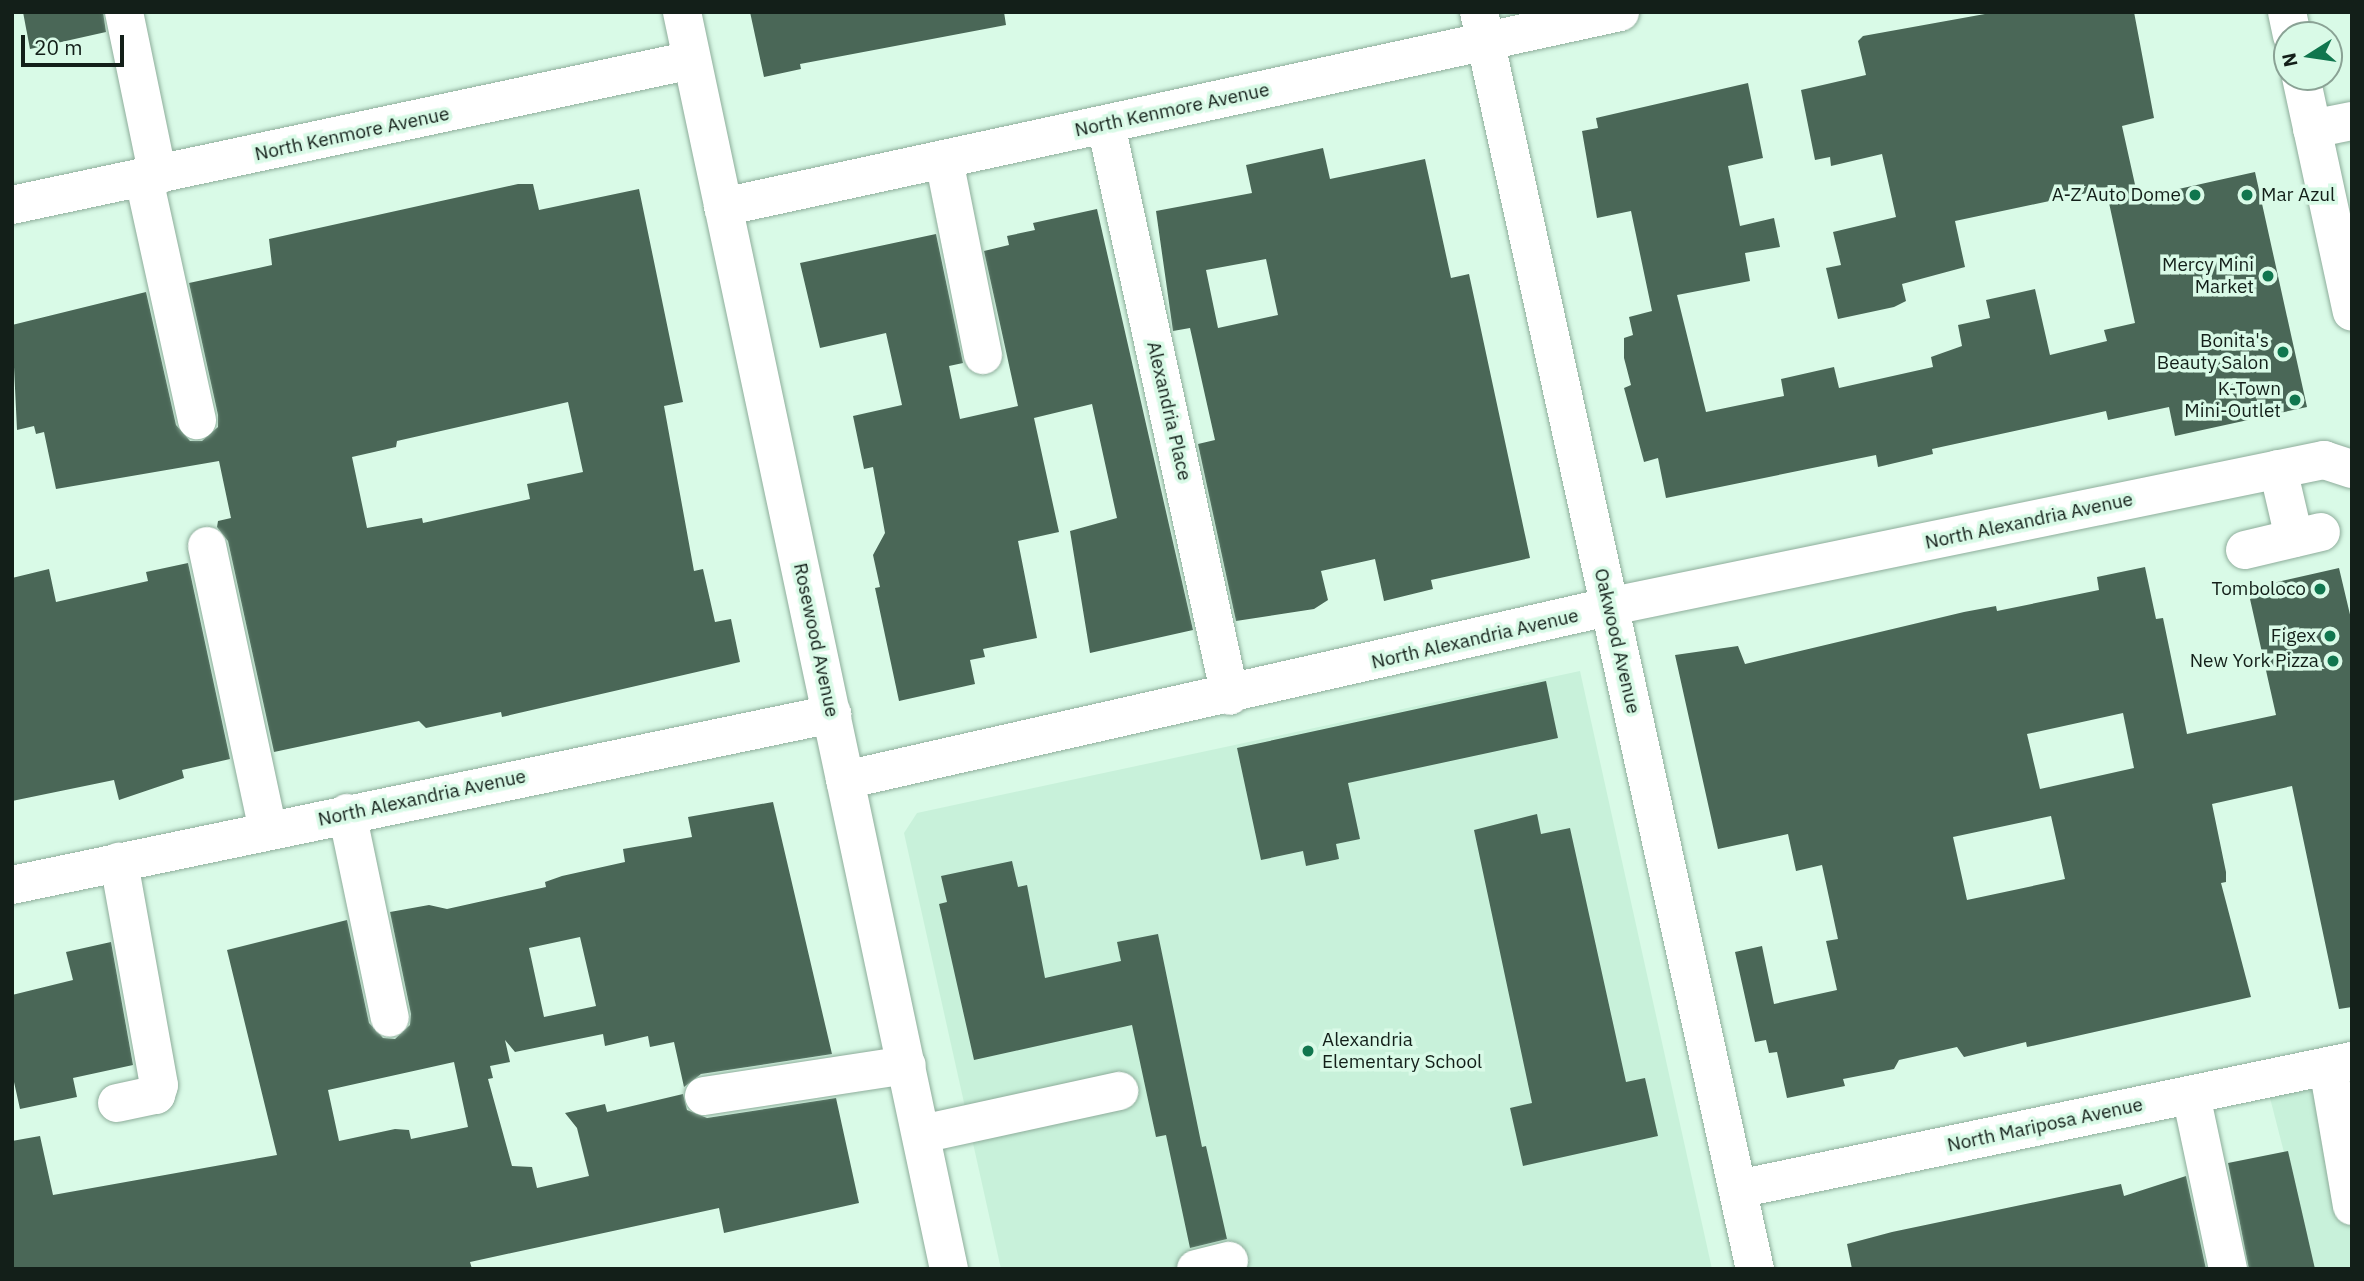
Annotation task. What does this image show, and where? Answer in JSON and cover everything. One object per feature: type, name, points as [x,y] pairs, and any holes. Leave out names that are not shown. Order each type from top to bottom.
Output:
[{"type":"street","points":[[124,12],[151,178],[197,420]]},
{"type":"street","name":"Rosewood Avenue","points":[[682,12],[922,1134],[943,1268]]},
{"type":"street","name":"North Kenmore Avenue","points":[[723,207],[1106,125],[1482,27],[1620,12]]},
{"type":"street","name":"Oakwood Avenue","points":[[1482,27],[1612,606],[1755,1269]]},
{"type":"street","name":"North Kenmore Avenue","points":[[12,205],[151,178],[692,60]]},
{"type":"street","points":[[2304,91],[2352,312]]},
{"type":"street","points":[[2312,129],[2352,121]]},
{"type":"street","name":"Alexandria Place","points":[[1106,125],[1230,696]]},
{"type":"street","points":[[944,160],[983,355]]},
{"type":"street","name":"North Alexandria Avenue","points":[[845,780],[1230,696],[1612,606],[2324,460],[2352,469]]},
{"type":"street","points":[[2245,550],[2307,535],[2278,469]]},
{"type":"street","points":[[207,546],[268,830]]},
{"type":"street","name":"North Alexandria Avenue","points":[[12,885],[832,714]]},
{"type":"street","points":[[347,813],[390,1018]]},
{"type":"street","points":[[117,1104],[156,1095],[159,1085],[119,862]]},
{"type":"street","points":[[2340,1064],[2352,1206]]},
{"type":"street","name":"North Mariposa Avenue","points":[[1738,1189],[2340,1064]]},
{"type":"street","points":[[704,1096],[907,1065]]},
{"type":"street","points":[[922,1134],[1119,1091]]},
{"type":"street","points":[[2191,1095],[2228,1269]]},
{"type":"shaded area","name":"Alexandria Elementary School","points":[[1580,671],[1712,1269],[1001,1269],[904,833],[917,813]]},
{"type":"shaded area","points":[[2352,1076],[2352,1269],[2314,1269],[2269,1094]]},
{"type":"building","points":[[23,12],[103,12],[106,32],[30,49]]},
{"type":"building","points":[[750,12],[1004,12],[1006,25],[800,64],[801,69],[764,77]]},
{"type":"building","points":[[1996,12],[2134,12],[2154,118],[2122,126],[2138,198],[2255,172],[2307,407],[2175,436],[2169,407],[2108,420],[2106,411],[1932,449],[1933,454],[1878,467],[1876,455],[1666,498],[1658,458],[1644,462],[1624,388],[1631,385],[1624,358],[1624,338],[1633,335],[1629,317],[1652,311],[1631,211],[1597,218],[1582,131],[1598,128],[1596,118],[1748,83],[1763,158],[1728,166],[1740,226],[1774,218],[1780,247],[1745,253],[1750,281],[1677,295],[1706,412],[1784,396],[1781,379],[1834,367],[1839,388],[1933,367],[1931,357],[1962,346],[1958,325],[1990,318],[1986,300],[2035,289],[2050,355],[2107,341],[2104,330],[2135,323],[2106,189],[1955,221],[1965,267],[1902,284],[1906,301],[1894,307],[1838,319],[1826,268],[1841,265],[1833,232],[1896,217],[1882,154],[1831,166],[1830,157],[1815,160],[1801,90],[1866,75],[1858,41],[1863,36]]},
{"type":"building","points":[[1323,148],[1330,179],[1425,159],[1451,278],[1469,274],[1530,558],[1431,580],[1433,589],[1384,601],[1375,559],[1321,571],[1328,600],[1314,609],[1236,621],[1198,444],[1215,440],[1190,328],[1173,331],[1156,211],[1252,193],[1246,165]],"holes":[[[1266,259],[1278,315],[1218,328],[1206,270]]]},
{"type":"building","points":[[518,184],[533,184],[539,210],[639,189],[683,402],[664,406],[694,571],[703,569],[715,622],[731,619],[740,662],[502,717],[501,712],[426,728],[419,721],[274,752],[228,541],[217,527],[218,521],[231,518],[219,461],[56,489],[44,432],[36,434],[34,426],[17,430],[12,325],[146,292],[176,425],[190,441],[202,441],[218,427],[218,415],[189,283],[272,265],[269,239]],"holes":[[[568,402],[583,472],[527,484],[530,499],[423,523],[422,518],[367,528],[352,457],[396,447],[397,441]]]},
{"type":"building","points":[[1097,209],[1193,630],[1090,653],[1070,531],[1117,518],[1092,404],[1034,418],[1059,532],[1018,541],[1037,638],[983,649],[985,657],[970,660],[975,684],[899,701],[875,588],[880,587],[873,555],[885,533],[873,467],[864,469],[853,416],[902,405],[886,333],[820,348],[800,263],[936,234],[963,363],[949,366],[960,419],[1018,406],[984,251],[1009,245],[1007,236],[1035,230],[1033,223]]},
{"type":"building","points":[[188,563],[230,759],[182,770],[184,778],[119,800],[114,780],[12,801],[12,578],[49,569],[56,602],[148,581],[146,572]]},
{"type":"building","points":[[2145,567],[2156,619],[2163,618],[2187,734],[2276,715],[2250,599],[2260,586],[2339,568],[2352,623],[2352,1007],[2339,1009],[2292,786],[2212,804],[2226,872],[2226,882],[2221,883],[2251,997],[2027,1047],[2026,1042],[1964,1057],[1957,1047],[1899,1060],[1894,1069],[1843,1079],[1845,1086],[1787,1098],[1777,1052],[1769,1053],[1766,1040],[1755,1042],[1735,952],[1762,946],[1774,1004],[1837,990],[1826,941],[1838,939],[1822,865],[1796,871],[1788,834],[1718,849],[1675,655],[1738,646],[1745,664],[1964,612],[1996,606],[1997,611],[2099,590],[2097,577]],"holes":[[[2123,713],[2134,768],[2040,789],[2027,734]],[[2051,816],[2065,879],[1967,900],[1953,837]]]},
{"type":"building","points":[[1546,681],[1558,738],[1348,783],[1360,839],[1336,844],[1339,859],[1306,866],[1303,851],[1261,860],[1237,748]]},
{"type":"building","points":[[773,802],[832,1054],[701,1074],[684,1087],[674,1042],[650,1047],[648,1036],[605,1046],[603,1034],[515,1052],[505,1040],[510,1062],[490,1066],[493,1078],[488,1079],[512,1166],[532,1167],[537,1188],[589,1176],[577,1128],[565,1113],[605,1104],[607,1112],[683,1094],[687,1110],[707,1118],[836,1098],[859,1203],[724,1233],[719,1208],[470,1262],[472,1269],[12,1269],[12,1141],[40,1136],[53,1195],[277,1155],[227,950],[347,920],[369,1023],[383,1038],[395,1039],[410,1025],[411,1014],[390,912],[429,905],[447,909],[546,887],[545,882],[562,876],[625,862],[623,849],[692,837],[688,817]],"holes":[[[580,937],[596,1006],[544,1017],[529,948]],[[454,1062],[468,1127],[411,1139],[409,1130],[395,1129],[339,1141],[328,1090]]]},
{"type":"building","points":[[1537,814],[1541,834],[1570,828],[1626,1082],[1645,1078],[1658,1136],[1523,1166],[1510,1108],[1532,1103],[1474,830]]},
{"type":"building","points":[[1012,861],[1018,887],[1027,885],[1045,978],[1121,961],[1117,942],[1158,934],[1202,1147],[1206,1146],[1227,1239],[1190,1248],[1166,1135],[1156,1137],[1132,1025],[974,1060],[939,904],[947,902],[941,876]]},
{"type":"building","points":[[111,942],[133,1065],[73,1078],[77,1097],[20,1109],[12,1073],[12,995],[73,980],[66,952]]},
{"type":"building","points":[[2288,1151],[2315,1269],[2249,1269],[2228,1163]]},
{"type":"building","points":[[2186,1176],[2206,1269],[1852,1269],[1847,1244],[2121,1184],[2124,1196]]},
{"type":"place","name":"A-Z Auto Dome","points":[[2195,195]]},
{"type":"place","name":"Mar Azul","points":[[2247,195]]},
{"type":"place","name":"Mercy Mini Market","points":[[2268,276]]},
{"type":"place","name":"Bonita's Beauty Salon","points":[[2283,352]]},
{"type":"place","name":"K-Town Mini-Outlet","points":[[2295,400]]},
{"type":"place","name":"Tomboloco","points":[[2320,589]]},
{"type":"place","name":"Figex","points":[[2330,636]]},
{"type":"place","name":"New York Pizza","points":[[2333,661]]},
{"type":"place","name":"Alexandria Elementary School","points":[[1308,1051]]}]
